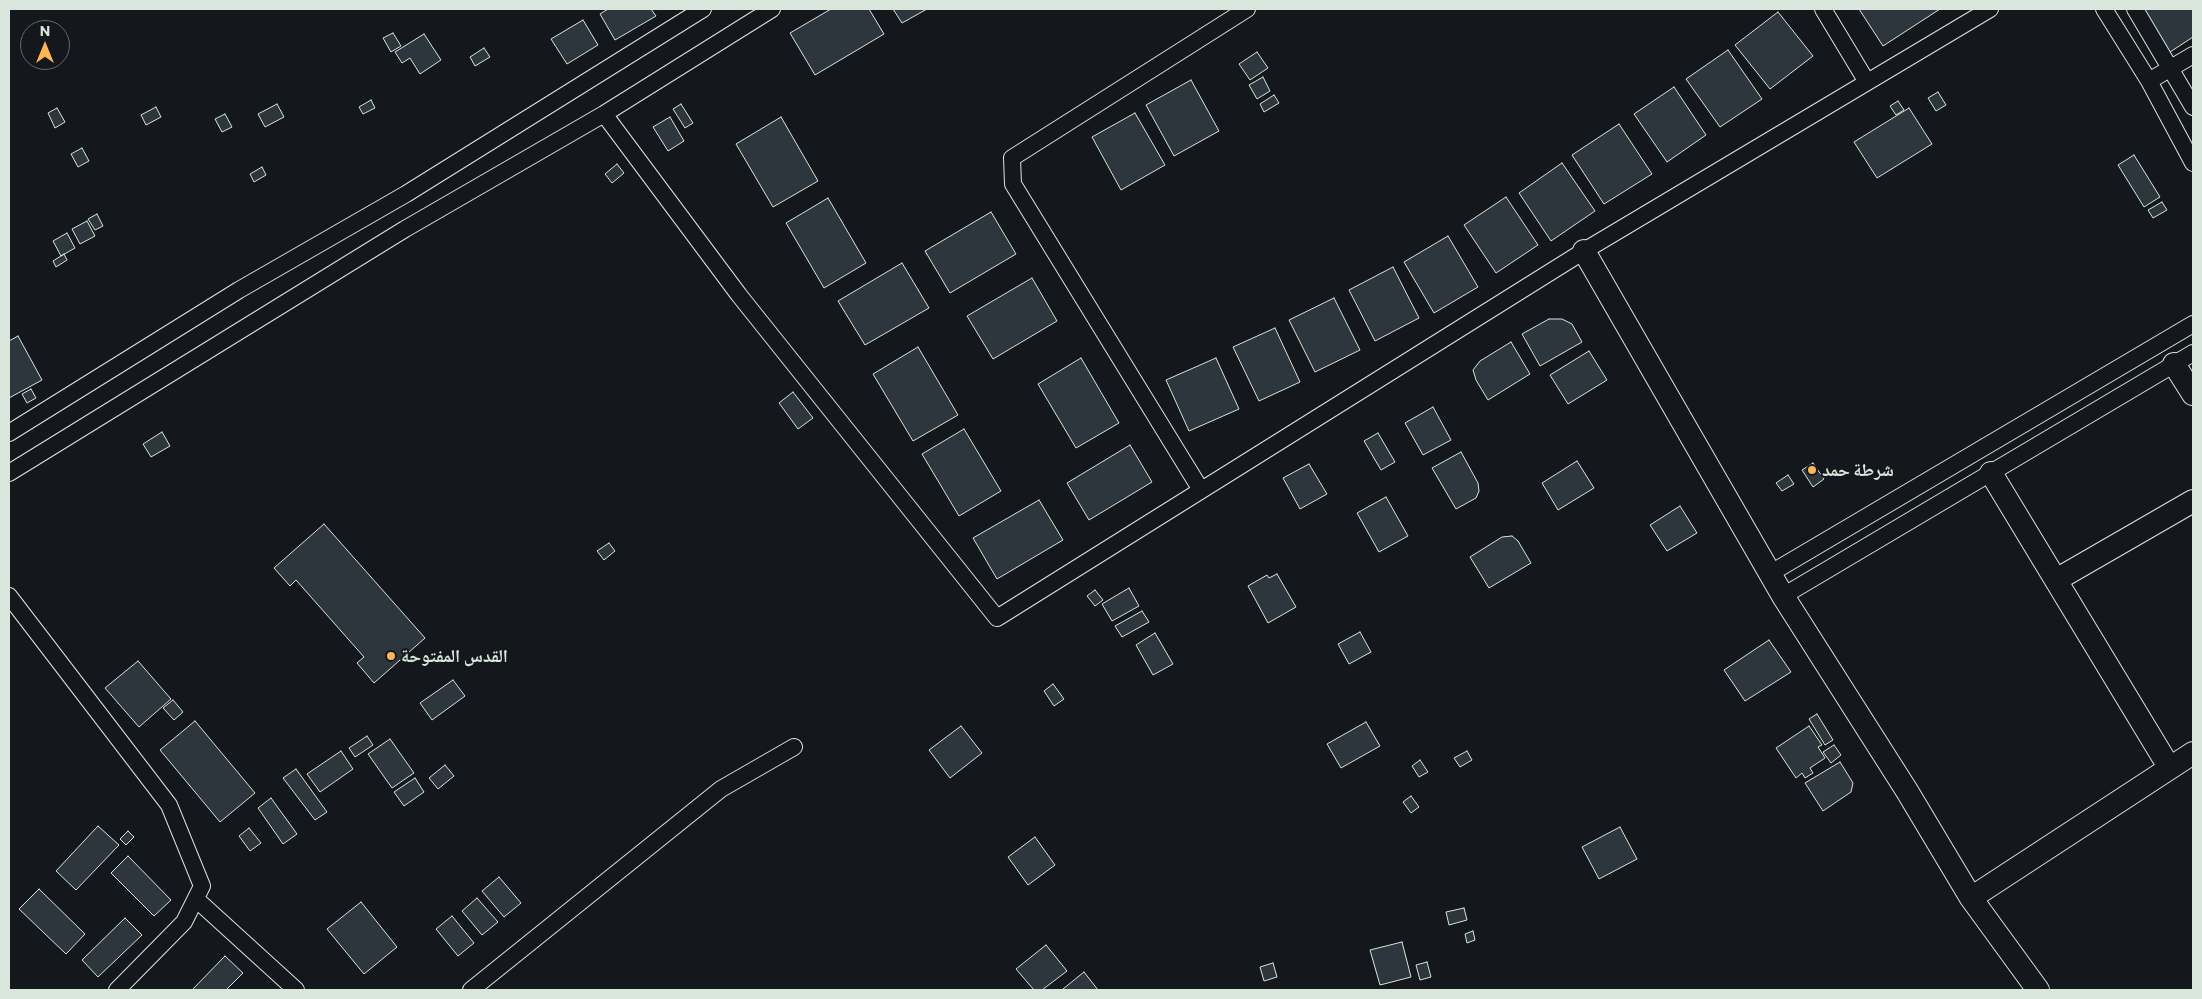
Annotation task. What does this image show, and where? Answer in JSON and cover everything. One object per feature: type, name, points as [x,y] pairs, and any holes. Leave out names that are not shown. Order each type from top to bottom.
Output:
[{"type":"street","points":[[9,433],[239,290],[406,194],[703,9]]},
{"type":"street","points":[[9,473],[405,229],[604,114],[772,9]]},
{"type":"street","points":[[1201,490],[1013,184],[1012,158],[1247,9]]},
{"type":"street","points":[[1823,9],[1867,82]]},
{"type":"street","points":[[604,114],[739,294],[997,618],[1584,250],[1990,9]]},
{"type":"street","points":[[2104,9],[2149,81],[2193,163]]},
{"type":"street","points":[[2134,9],[2172,68],[2193,107]]},
{"type":"street","points":[[2149,81],[2193,55]]},
{"type":"street","points":[[1584,250],[1783,596],[1907,791],[1971,898],[2038,990]]},
{"type":"street","points":[[1771,573],[2193,324]]},
{"type":"street","points":[[1783,596],[2193,353]]},
{"type":"street","points":[[2174,364],[2193,394]]},
{"type":"street","points":[[1991,473],[2169,767]]},
{"type":"street","points":[[2056,580],[2193,501]]},
{"type":"street","points":[[9,596],[169,805],[202,886],[184,922],[117,990]]},
{"type":"street","points":[[471,990],[721,789],[794,747]]},
{"type":"street","points":[[1971,898],[2193,753]]},
{"type":"street","points":[[196,899],[296,990]]},
{"type":"building","points":[[608,9],[651,9],[656,16],[615,40],[600,14]]},
{"type":"building","points":[[831,9],[869,9],[884,34],[815,75],[790,33]]},
{"type":"building","points":[[893,9],[927,9],[902,23]]},
{"type":"building","points":[[1859,9],[1940,9],[1883,46]]},
{"type":"building","points":[[2142,9],[2193,9],[2193,37],[2170,52]]},
{"type":"building","points":[[1778,12],[1813,56],[1770,89],[1735,45]]},
{"type":"building","points":[[583,20],[598,45],[567,64],[551,39]]},
{"type":"building","points":[[393,33],[401,46],[391,52],[383,38]]},
{"type":"building","points":[[424,34],[441,60],[420,74],[410,58],[402,63],[395,52]]},
{"type":"building","points":[[484,48],[490,57],[475,66],[470,57]]},
{"type":"building","points":[[1728,50],[1762,99],[1720,127],[1686,79]]},
{"type":"building","points":[[1257,52],[1268,68],[1250,80],[1239,64]]},
{"type":"building","points":[[1263,77],[1270,91],[1257,99],[1249,85]]},
{"type":"building","points":[[1191,80],[1219,131],[1174,156],[1146,105]]},
{"type":"building","points":[[1674,87],[1706,135],[1667,162],[1634,114]]},
{"type":"building","points":[[1938,92],[1946,105],[1936,111],[1928,98]]},
{"type":"building","points":[[1274,95],[1279,103],[1264,112],[1260,104]]},
{"type":"building","points":[[371,100],[375,108],[363,114],[359,107]]},
{"type":"building","points":[[1898,101],[1904,110],[1896,115],[1890,106]]},
{"type":"building","points":[[277,104],[284,117],[265,127],[258,114]]},
{"type":"building","points":[[681,104],[693,123],[685,128],[673,109]]},
{"type":"building","points":[[156,107],[161,117],[146,125],[141,115]]},
{"type":"building","points":[[57,108],[65,122],[55,128],[48,113]]},
{"type":"building","points":[[1909,108],[1932,144],[1877,178],[1854,142]]},
{"type":"building","points":[[1135,113],[1165,165],[1121,190],[1092,137]]},
{"type":"building","points":[[225,114],[232,127],[222,132],[215,119]]},
{"type":"building","points":[[670,117],[684,141],[668,151],[653,127]]},
{"type":"building","points":[[781,117],[818,181],[773,207],[736,144]]},
{"type":"building","points":[[1619,124],[1652,174],[1604,204],[1572,155]]},
{"type":"building","points":[[82,148],[89,161],[78,167],[71,154]]},
{"type":"building","points":[[2134,155],[2160,197],[2144,207],[2118,165]]},
{"type":"building","points":[[1562,163],[1595,211],[1551,241],[1519,193]]},
{"type":"building","points":[[617,164],[624,173],[612,183],[605,174]]},
{"type":"building","points":[[262,167],[266,175],[254,182],[250,174]]},
{"type":"building","points":[[1506,197],[1538,245],[1496,273],[1464,225]]},
{"type":"building","points":[[828,198],[866,263],[824,288],[786,223]]},
{"type":"building","points":[[2162,202],[2167,210],[2153,218],[2148,210]]},
{"type":"building","points":[[991,212],[1016,254],[950,293],[925,251]]},
{"type":"building","points":[[97,214],[103,226],[95,230],[88,219]]},
{"type":"building","points":[[87,221],[95,236],[80,244],[72,229]]},
{"type":"building","points":[[67,233],[75,248],[61,256],[53,241]]},
{"type":"building","points":[[1448,236],[1478,287],[1434,313],[1404,262]]},
{"type":"building","points":[[64,254],[67,260],[56,267],[53,261]]},
{"type":"building","points":[[902,263],[929,308],[865,345],[838,301]]},
{"type":"building","points":[[1393,267],[1419,318],[1375,341],[1349,290]]},
{"type":"building","points":[[1032,278],[1057,321],[993,359],[967,316]]},
{"type":"building","points":[[1334,298],[1360,350],[1315,372],[1289,320]]},
{"type":"building","points":[[1549,319],[1562,319],[1572,324],[1582,342],[1540,366],[1522,334]]},
{"type":"building","points":[[1275,328],[1300,382],[1259,401],[1233,347]]},
{"type":"building","points":[[18,336],[42,380],[9,398],[9,341]]},
{"type":"building","points":[[1511,342],[1530,374],[1488,400],[1476,380],[1473,370],[1480,361]]},
{"type":"building","points":[[918,347],[958,415],[913,441],[873,374]]},
{"type":"building","points":[[1589,351],[1607,380],[1568,404],[1550,375]]},
{"type":"building","points":[[1081,358],[1119,423],[1076,448],[1038,384]]},
{"type":"building","points":[[1216,358],[1239,409],[1189,431],[1166,380]]},
{"type":"building","points":[[31,389],[36,398],[27,403],[22,394]]},
{"type":"building","points":[[793,392],[813,418],[798,429],[779,403]]},
{"type":"building","points":[[1433,407],[1451,440],[1423,455],[1405,423]]},
{"type":"building","points":[[964,429],[1001,491],[959,516],[922,454]]},
{"type":"building","points":[[162,432],[170,446],[151,457],[143,444]]},
{"type":"building","points":[[1378,433],[1395,462],[1381,470],[1364,441]]},
{"type":"building","points":[[1130,445],[1152,482],[1089,520],[1067,483]]},
{"type":"building","points":[[1461,452],[1478,483],[1479,491],[1476,498],[1456,509],[1432,468]]},
{"type":"building","points":[[1577,461],[1594,488],[1558,510],[1542,483]]},
{"type":"building","points":[[1813,463],[1824,479],[1813,487],[1802,470]]},
{"type":"building","points":[[1309,464],[1327,494],[1300,509],[1283,478]]},
{"type":"building","points":[[1788,475],[1794,484],[1782,491],[1776,483]]},
{"type":"building","points":[[1386,497],[1408,536],[1379,552],[1357,513]]},
{"type":"building","points":[[1039,500],[1063,540],[997,579],[973,538]]},
{"type":"building","points":[[1680,506],[1697,533],[1667,551],[1650,525]]},
{"type":"building","points":[[324,524],[425,638],[374,683],[357,663],[364,657],[296,580],[290,586],[274,568]]},
{"type":"building","points":[[1512,536],[1518,541],[1531,563],[1489,588],[1470,557],[1502,537]]},
{"type":"building","points":[[609,543],[615,551],[604,560],[597,551]]},
{"type":"building","points":[[1277,574],[1296,607],[1268,623],[1248,586],[1267,575],[1269,578]]},
{"type":"building","points":[[1129,588],[1139,606],[1112,621],[1102,604]]},
{"type":"building","points":[[1095,590],[1103,600],[1095,606],[1087,596]]},
{"type":"building","points":[[1142,611],[1149,622],[1122,637],[1115,626]]},
{"type":"building","points":[[1360,632],[1371,652],[1349,664],[1338,644]]},
{"type":"building","points":[[1155,633],[1173,664],[1153,675],[1136,645]]},
{"type":"building","points":[[1769,640],[1791,672],[1745,701],[1724,670]]},
{"type":"building","points":[[138,661],[171,699],[139,727],[105,688]]},
{"type":"building","points":[[453,680],[465,696],[432,720],[420,703]]},
{"type":"building","points":[[1053,684],[1064,699],[1054,706],[1044,691]]},
{"type":"building","points":[[173,700],[183,712],[174,720],[163,708]]},
{"type":"building","points":[[1817,714],[1833,740],[1825,745],[1809,719]]},
{"type":"building","points":[[195,721],[255,793],[220,822],[160,750]]},
{"type":"building","points":[[1366,722],[1380,746],[1341,768],[1327,744]]},
{"type":"building","points":[[961,726],[982,753],[950,778],[929,750]]},
{"type":"building","points":[[1809,726],[1822,745],[1818,747],[1825,758],[1810,768],[1813,773],[1805,778],[1802,773],[1796,778],[1776,748]]},
{"type":"building","points":[[367,736],[373,745],[355,757],[349,748]]},
{"type":"building","points":[[390,739],[414,773],[392,788],[368,754]]},
{"type":"building","points":[[1834,745],[1841,755],[1831,763],[1823,752]]},
{"type":"building","points":[[341,751],[353,769],[320,792],[307,774]]},
{"type":"building","points":[[1467,751],[1472,760],[1460,767],[1454,758]]},
{"type":"building","points":[[1420,760],[1428,772],[1419,777],[1412,766]]},
{"type":"building","points":[[1840,762],[1853,783],[1851,792],[1823,811],[1805,783]]},
{"type":"building","points":[[445,765],[454,776],[438,789],[429,778]]},
{"type":"building","points":[[296,769],[327,812],[315,820],[283,778]]},
{"type":"building","points":[[415,778],[424,792],[404,806],[394,792]]},
{"type":"building","points":[[1411,796],[1419,807],[1411,813],[1403,802]]},
{"type":"building","points":[[271,798],[297,834],[283,844],[258,808]]},
{"type":"building","points":[[98,826],[119,845],[76,890],[56,871]]},
{"type":"building","points":[[1620,827],[1637,859],[1599,879],[1582,847]]},
{"type":"building","points":[[249,828],[261,843],[250,851],[239,836]]},
{"type":"building","points":[[128,831],[134,837],[126,845],[120,839]]},
{"type":"building","points":[[1035,837],[1055,865],[1028,885],[1008,857]]},
{"type":"building","points":[[128,856],[171,900],[154,916],[111,873]]},
{"type":"building","points":[[499,877],[521,903],[504,917],[482,891]]},
{"type":"building","points":[[39,889],[85,934],[66,954],[19,909]]},
{"type":"building","points":[[477,898],[498,922],[482,935],[462,911]]},
{"type":"building","points":[[361,902],[397,947],[364,974],[327,929]]},
{"type":"building","points":[[1464,908],[1467,920],[1449,925],[1446,912]]},
{"type":"building","points":[[452,916],[474,943],[458,956],[436,929]]},
{"type":"building","points":[[125,918],[142,935],[98,977],[82,960]]},
{"type":"building","points":[[1473,931],[1475,940],[1467,943],[1465,934]]},
{"type":"building","points":[[1402,942],[1411,977],[1380,985],[1370,950]]},
{"type":"building","points":[[1046,945],[1067,971],[1042,990],[1034,990],[1016,969]]},
{"type":"building","points":[[225,956],[243,973],[226,990],[192,990]]},
{"type":"building","points":[[1427,962],[1431,977],[1420,980],[1416,965]]},
{"type":"building","points":[[1273,963],[1277,977],[1264,981],[1260,967]]},
{"type":"building","points":[[1084,972],[1098,990],[1063,989]]},
{"type":"place","name":"شرطة حمد","points":[[1812,470]]},
{"type":"place","name":"القدس المفتوحة","points":[[391,656]]}]
